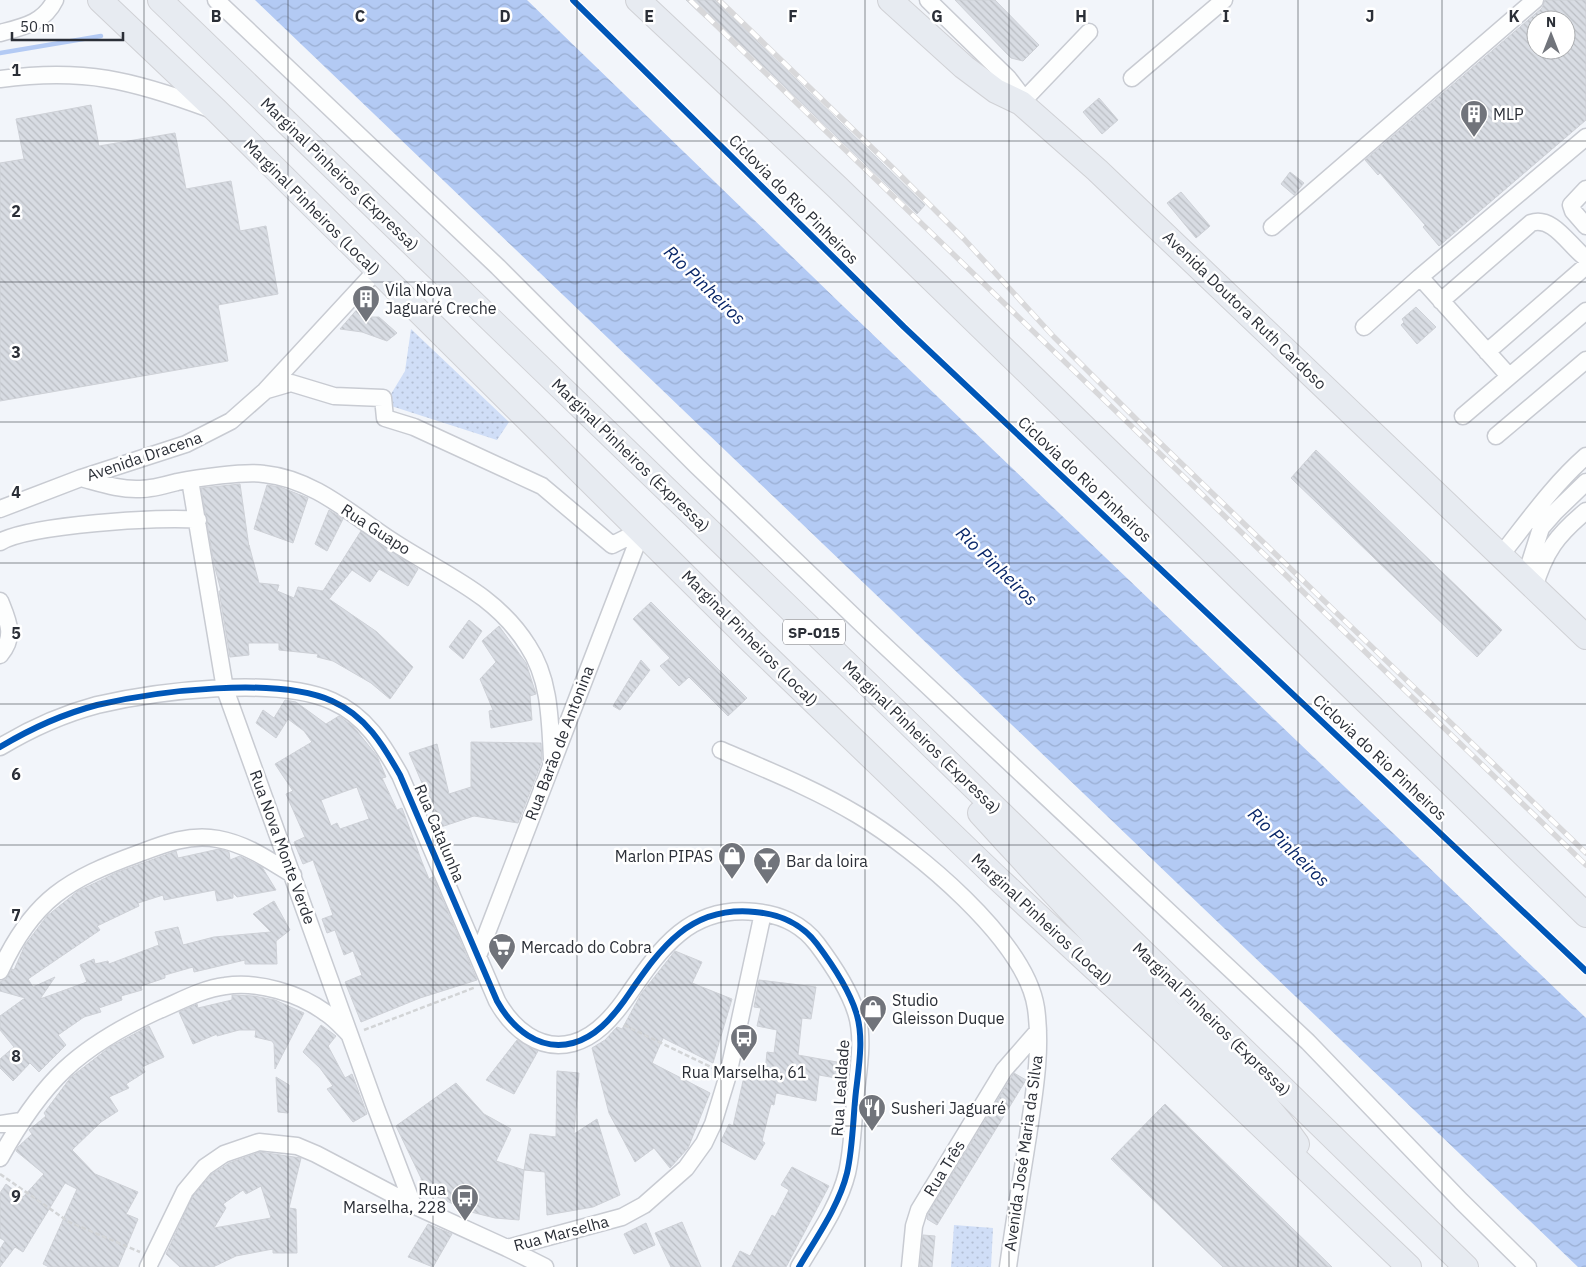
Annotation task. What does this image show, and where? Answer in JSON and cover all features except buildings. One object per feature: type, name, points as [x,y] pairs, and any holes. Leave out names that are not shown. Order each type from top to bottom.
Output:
[{"type":"highway","name":"Marginal Pinheiros (Local)","points":[[100,0],[216,111],[795,683],[1409,1267]]},
{"type":"highway","name":"Marginal Pinheiros (Expressa)","points":[[160,0],[903,718],[1466,1267]]},
{"type":"highway","points":[[638,0],[837,187],[1586,915]]},
{"type":"highway","name":"Avenida Doutora Ruth Cardoso","points":[[890,0],[964,66],[996,91],[1020,103],[1166,234],[1530,583],[1577,619],[1586,637]]},
{"type":"highway","points":[[903,718],[961,792],[1038,877],[1130,972],[1268,1108],[1292,1136],[1329,1192]]},
{"type":"street","points":[[0,33],[35,22],[45,16],[55,0]]},
{"type":"street","points":[[216,0],[498,267],[697,466],[855,617],[1308,1042],[1461,1201],[1528,1267]]},
{"type":"street","points":[[928,0],[1008,78],[1018,91],[1020,103]]},
{"type":"street","points":[[1132,78],[1224,0]]},
{"type":"street","points":[[1272,227],[1535,0]]},
{"type":"street","points":[[1020,103],[1089,32]]},
{"type":"street","points":[[0,79],[54,74],[85,75],[155,89],[216,111]]},
{"type":"street","points":[[1364,327],[1420,277],[1586,137]]},
{"type":"street","points":[[1586,189],[1571,205],[1573,211],[1586,226]]},
{"type":"street","points":[[1442,301],[1531,224],[1537,221],[1548,224],[1586,258]]},
{"type":"street","points":[[1487,352],[1586,266]]},
{"type":"street","name":"Avenida Dracena","points":[[0,509],[81,478],[143,459],[205,436],[231,421],[265,391],[376,271]]},
{"type":"street","points":[[1420,277],[1509,376]]},
{"type":"street","points":[[1463,416],[1586,311]]},
{"type":"street","points":[[1496,436],[1586,360]]},
{"type":"street","points":[[265,391],[291,383],[334,396],[382,398],[386,418],[414,427],[542,486],[612,546],[642,530]]},
{"type":"street","points":[[1501,555],[1578,472],[1586,456]]},
{"type":"street","name":"Rua Guapo","points":[[81,478],[120,488],[142,490],[190,480],[263,473],[301,483],[323,494],[394,542],[462,581],[489,600],[515,626],[539,666],[549,712],[552,759]]},
{"type":"street","name":"Rua Nova Monte Verde","points":[[190,480],[225,689],[350,1035],[414,1205]]},
{"type":"street","points":[[1530,583],[1541,528],[1586,482]]},
{"type":"street","points":[[1530,583],[1548,551],[1566,527],[1586,511]]},
{"type":"street","points":[[0,542],[24,535],[65,528],[144,520],[198,520]]},
{"type":"street","name":"Rua Barão de Antonina","points":[[478,956],[552,759],[642,530]]},
{"type":"street","points":[[0,601],[11,635],[6,648],[0,655]]},
{"type":"street","name":"Rua Catalunha","points":[[0,747],[22,733],[57,718],[97,705],[164,694],[263,687],[310,693],[334,701],[356,715],[371,729],[400,775],[489,982],[506,1016],[514,1026],[538,1041],[551,1044],[572,1044],[587,1038],[611,1019],[670,938],[693,923],[715,914],[739,910],[763,912]]},
{"type":"street","name":"Avenida José Maria da Silva","points":[[721,750],[819,794],[858,815],[896,841],[937,876],[1002,940],[1021,967],[1036,1006],[1038,1032],[1037,1074],[1008,1267]]},
{"type":"street","points":[[0,971],[14,942],[33,915],[64,888],[96,869],[171,842],[201,837],[220,839],[243,846],[293,875]]},
{"type":"street","name":"Rua Marselha","points":[[150,1262],[185,1191],[205,1167],[224,1154],[259,1142],[298,1146],[414,1205],[507,1248],[622,1217],[657,1195],[686,1168],[704,1143],[721,1102],[728,1075],[763,912]]},
{"type":"street","name":"Rua Lealdade","points":[[763,912],[786,919],[811,936],[840,977],[857,1013],[860,1051],[846,1174],[830,1212],[799,1267]]},
{"type":"street","points":[[0,1158],[20,1121],[62,1070],[96,1043],[142,1018],[210,989],[224,986],[248,985],[289,994],[326,1013],[350,1035]]},
{"type":"street","name":"Rua Três","points":[[910,1267],[914,1226],[918,1210],[1004,1070],[1038,1032]]},
{"type":"street","points":[[0,1124],[20,1121]]},
{"type":"street","points":[[507,1248],[546,1267]]},
{"type":"path","points":[[350,1035],[489,982]]},
{"type":"path","points":[[611,1019],[728,1075]]},
{"type":"path","points":[[0,1174],[69,1222],[150,1262]]},
{"type":"shaded area","points":[[411,329],[509,422],[497,440],[385,404],[405,371]]},
{"type":"shaded area","points":[[954,1225],[993,1228],[991,1267],[951,1267]]},
{"type":"water","name":"Rio Pinheiros","points":[[255,0],[527,0],[842,305],[1586,1018],[1586,1267],[1578,1267]]},
{"type":"waterway","points":[[0,53],[101,36]]},
{"type":"railway","points":[[690,0],[1586,865]]},
{"type":"railway","points":[[719,0],[964,239],[1054,337],[1156,439],[1586,853]]},
{"type":"cycle path","name":"Ciclovia do Rio Pinheiros","points":[[573,0],[904,327],[1586,971]]},
{"type":"cycle path","points":[[0,747],[47,723],[97,705],[183,691],[216,688],[280,689],[308,693],[344,707],[372,732],[400,775],[503,1011],[528,1036],[549,1044],[573,1043],[602,1027],[619,1008],[662,949],[693,924],[711,916],[731,912],[755,912],[773,915],[797,926],[811,937],[834,968],[853,1003],[860,1031],[852,1142],[847,1173],[833,1210],[799,1267]]},
{"type":"place","name":"MLP","points":[[1474,138]]},
{"type":"place","name":"Vila Nova Jaguaré Creche","points":[[366,323]]},
{"type":"place","name":"Marlon PIPAS","points":[[732,880]]},
{"type":"place","name":"Bar da loira","points":[[767,885]]},
{"type":"place","name":"Mercado do Cobra","points":[[502,971]]},
{"type":"place","name":"Studio Gleisson Duque","points":[[873,1033]]},
{"type":"place","name":"Rua Marselha, 61","points":[[744,1062]]},
{"type":"place","name":"Susheri Jaguaré","points":[[872,1132]]},
{"type":"place","name":"Rua Marselha, 228","points":[[465,1222]]}]
